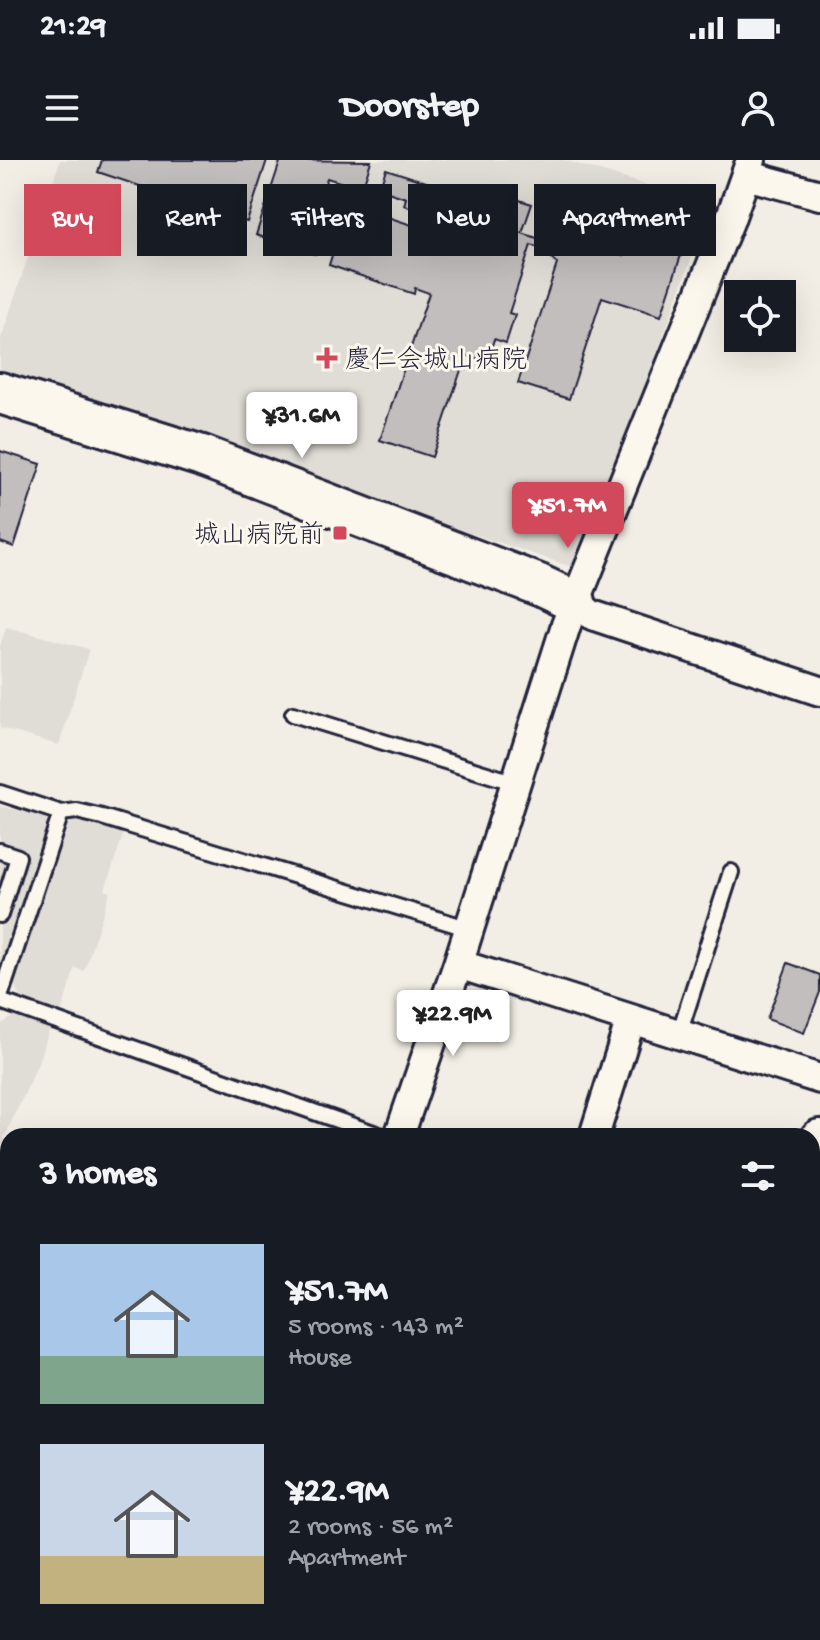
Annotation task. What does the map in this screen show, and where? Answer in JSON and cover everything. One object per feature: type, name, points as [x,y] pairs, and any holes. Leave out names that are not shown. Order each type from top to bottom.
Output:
[{"type":"street","points":[[402,1128],[470,929],[575,602],[745,165],[820,195]]},
{"type":"street","points":[[0,393],[202,456],[539,585],[575,602],[592,615],[820,691]]},
{"type":"street","points":[[458,964],[820,1079]]},
{"type":"street","points":[[597,1128],[631,1019]]},
{"type":"lane","points":[[293,714],[516,783]]},
{"type":"lane","points":[[0,793],[61,813],[77,811],[102,817],[470,929]]},
{"type":"lane","points":[[61,813],[0,999],[360,1128]]},
{"type":"lane","points":[[0,851],[18,857],[0,915]]},
{"type":"lane","points":[[679,1034],[731,872]]},
{"type":"shaded area","name":"慶仁会城山病院","points":[[60,160],[564,160],[642,184],[534,184],[534,256],[692,256],[578,569],[0,375],[0,342],[28,256],[121,256],[121,184],[52,184]]},
{"type":"shaded area","points":[[6,627],[89,649],[59,745],[0,728],[0,646]]},
{"type":"shaded area","points":[[0,806],[44,817],[48,824],[0,969]]},
{"type":"shaded area","points":[[71,818],[124,832],[105,890],[110,892],[84,971],[75,968],[61,1013],[35,1004],[30,1021],[50,1028],[34,1073],[9,1128],[0,1128],[0,1025],[15,1016],[24,1019],[30,1003],[21,1000],[14,984]]},
{"type":"building","points":[[102,160],[267,160],[247,222],[247,184],[137,185],[98,172]]},
{"type":"building","points":[[273,160],[371,161],[364,184],[346,184],[327,178],[325,184],[273,184],[280,162]]},
{"type":"building","points":[[386,169],[432,184],[408,184],[408,206],[404,205],[406,198],[392,193],[392,184],[381,184]]},
{"type":"building","points":[[518,200],[532,204],[522,233],[534,237],[534,246],[531,245],[509,313],[515,315],[506,343],[494,339],[487,362],[466,355],[432,457],[380,440],[429,293],[415,288],[414,294],[329,265],[332,256],[392,256],[392,219],[408,224],[408,256],[518,256]]},
{"type":"building","points":[[263,214],[263,237],[256,235]]},
{"type":"building","points":[[550,256],[681,256],[661,316],[602,297],[569,399],[518,383],[557,264]]},
{"type":"building","points":[[0,451],[41,464],[14,547],[0,542]]},
{"type":"building","points":[[788,963],[820,975],[820,992],[804,1033],[767,1019]]},
{"type":"place","name":"慶仁会城山病院","points":[[327,358]]},
{"type":"place","name":"城山病院前","points":[[340,533]]}]
